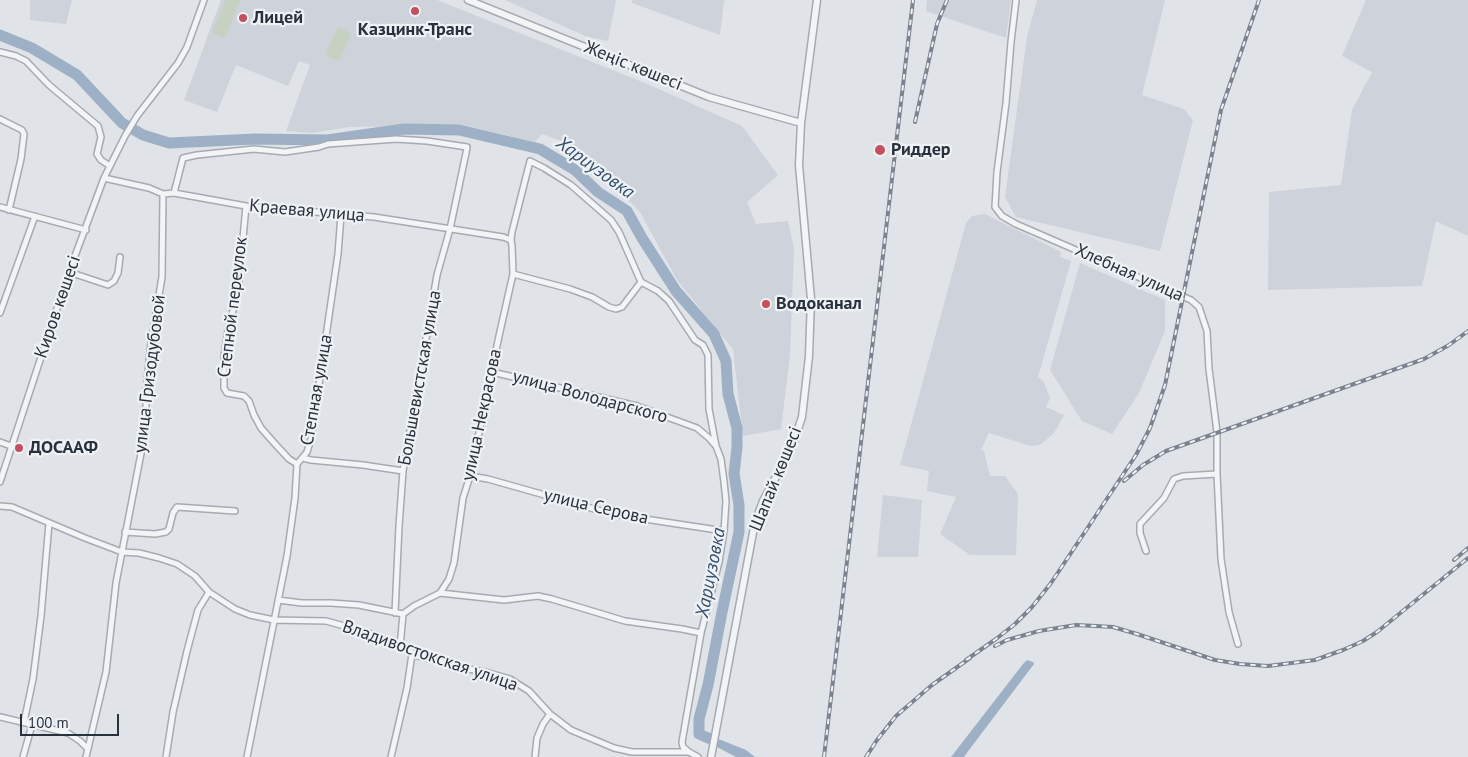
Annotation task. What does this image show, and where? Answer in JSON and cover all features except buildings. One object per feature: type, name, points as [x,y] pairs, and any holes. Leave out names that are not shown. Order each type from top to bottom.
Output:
[{"type":"street","name":"Киров көшесі","points":[[0,482],[69,272],[104,178],[137,116],[178,63],[187,47],[204,0]]},
{"type":"street","name":"Жеңіс көшесі","points":[[468,0],[709,96],[801,123]]},
{"type":"street","name":"Шапай көшесі","points":[[711,754],[755,522],[763,501],[786,460],[802,417],[809,356],[811,299],[799,165],[801,123],[817,0]]},
{"type":"street","name":"Хлебная улица","points":[[1016,0],[997,172],[995,207],[1002,216],[1016,224],[1191,300],[1199,307],[1207,331],[1209,369],[1217,432],[1221,559],[1229,612],[1238,644]]},
{"type":"street","points":[[0,52],[26,61],[48,85],[98,126],[101,137],[97,154],[101,160],[110,166]]},
{"type":"street","points":[[0,119],[22,130],[24,134],[19,169],[9,210]]},
{"type":"street","name":"Большевистская улица","points":[[174,193],[183,158],[192,155],[254,149],[285,152],[328,144],[396,139],[467,147],[450,229],[437,275],[403,471],[395,613]]},
{"type":"street","name":"улица Некрасова","points":[[440,593],[449,579],[454,562],[463,498],[470,476],[513,274],[511,240],[530,161],[571,185],[611,220],[620,232],[641,282]]},
{"type":"street","name":"Краевая улица","points":[[104,178],[149,188],[163,194],[174,193],[246,206],[374,217],[503,237],[511,240]]},
{"type":"street","name":"улица Гризодубовой","points":[[86,757],[106,672],[116,583],[143,443],[150,353],[162,276],[163,194]]},
{"type":"street","name":"Степной переулок","points":[[246,206],[238,291],[228,330],[224,356],[224,388],[227,393],[244,396],[249,401],[261,428],[296,464]]},
{"type":"street","points":[[0,207],[86,230]]},
{"type":"street","name":"Степная улица","points":[[248,757],[287,556],[295,498],[296,464],[308,452],[311,439],[338,254],[341,215]]},
{"type":"street","points":[[0,313],[35,216]]},
{"type":"street","points":[[69,272],[108,285],[114,281],[118,273],[120,257]]},
{"type":"street","points":[[513,274],[570,289],[592,297],[609,308],[616,309],[622,307],[641,282],[658,291],[669,301],[695,340],[703,345],[708,355],[709,409],[716,446],[721,459],[726,501],[719,562],[700,633],[682,742],[683,747],[698,757]]},
{"type":"street","name":"улица Володарского","points":[[492,372],[637,406],[697,428],[716,446]]},
{"type":"street","points":[[0,442],[11,446]]},
{"type":"street","points":[[302,458],[403,471]]},
{"type":"street","points":[[1146,551],[1140,533],[1140,524],[1164,498],[1174,479],[1183,476],[1217,474]]},
{"type":"street","name":"улица Серова","points":[[470,476],[488,479],[612,514],[724,531]]},
{"type":"street","name":"Владивостокская улица","points":[[0,506],[12,507],[122,552],[146,554],[177,564],[195,576],[209,592],[243,612],[274,620],[326,622],[366,632],[412,654],[510,679],[528,691],[550,714],[571,730],[614,748],[658,755],[689,752]]},
{"type":"street","points":[[125,532],[155,534],[166,532],[169,529],[173,513],[177,507],[235,511]]},
{"type":"street","points":[[24,722],[33,679],[42,616],[49,523]]},
{"type":"street","points":[[166,757],[186,651],[198,610],[209,592]]},
{"type":"street","points":[[278,600],[302,603],[359,605],[403,614],[414,606],[440,593],[504,600],[538,596],[625,621],[700,633]]},
{"type":"street","points":[[400,647],[403,614]]},
{"type":"street","points":[[391,757],[408,688],[412,654]]},
{"type":"street","points":[[535,757],[537,738],[550,714]]},
{"type":"street","points":[[0,718],[24,722],[68,734],[80,741],[88,749]]},
{"type":"street","points":[[23,757],[32,725]]},
{"type":"shaded area","points":[[30,0],[72,0],[66,24],[30,20]]},
{"type":"shaded area","points":[[221,0],[437,0],[645,83],[742,126],[778,175],[747,202],[756,224],[788,221],[794,249],[790,355],[781,429],[743,436],[733,349],[677,280],[640,212],[577,147],[542,134],[535,142],[463,125],[349,127],[312,133],[286,131],[310,65],[299,61],[288,86],[236,65],[217,112],[184,100]]},
{"type":"shaded area","points":[[505,0],[616,0],[608,41],[585,36]]},
{"type":"shaded area","points":[[632,0],[724,0],[720,35],[632,3]]},
{"type":"shaded area","points":[[927,0],[1011,0],[1006,38],[926,11]]},
{"type":"shaded area","points":[[1037,0],[1165,0],[1142,95],[1184,109],[1193,120],[1160,251],[1016,217],[1005,197],[1027,37]]},
{"type":"shaded area","points":[[1366,0],[1468,0],[1468,236],[1436,221],[1422,286],[1268,290],[1269,192],[1341,185],[1352,110],[1372,72],[1342,56]]},
{"type":"shaded area","points":[[985,214],[1061,252],[1060,257],[1071,261],[1038,377],[1044,382],[1050,398],[1046,407],[1064,415],[1054,433],[1040,445],[1031,446],[989,433],[981,450],[984,451],[990,476],[1005,476],[1018,494],[1016,555],[970,555],[940,534],[956,497],[927,491],[929,471],[900,465],[966,223],[972,216]]},
{"type":"shaded area","points":[[1080,263],[1165,300],[1165,331],[1139,393],[1112,434],[1082,421],[1050,370]]},
{"type":"shaded area","points":[[883,495],[922,500],[918,557],[877,557]]},
{"type":"green space","points":[[225,0],[240,0],[225,38],[212,33]]},
{"type":"green space","points":[[339,27],[351,35],[338,61],[327,56],[326,53]]},
{"type":"water","points":[[1027,660],[1034,664],[964,757],[951,757],[1023,664]]},
{"type":"water","points":[[701,732],[746,750],[755,757],[736,757],[700,738]]},
{"type":"waterway","name":"Хариузовка","points":[[0,35],[32,48],[77,75],[122,123],[143,135],[169,143],[255,139],[327,140],[404,129],[459,130],[540,149],[575,170],[598,192],[627,211],[676,291],[714,334],[726,361],[728,394],[737,428],[734,474],[739,505],[739,532],[708,685],[699,719],[699,734],[713,740]]},
{"type":"railway","points":[[824,757],[913,0]]},
{"type":"railway","points":[[915,122],[937,24],[947,0]]},
{"type":"railway","points":[[966,660],[1015,624],[1032,607],[1051,583],[1136,455],[1150,428],[1165,385],[1221,110],[1259,0]]},
{"type":"railway","points":[[1124,481],[1143,465],[1166,451],[1424,359],[1449,345],[1468,331]]},
{"type":"railway","points":[[1454,560],[1468,548]]},
{"type":"railway","points":[[995,646],[1007,640],[1039,631],[1076,625],[1113,627],[1215,660],[1240,664],[1268,666],[1315,660],[1363,641],[1377,632],[1468,558]]},
{"type":"railway","points":[[866,757],[896,716],[932,685],[970,658]]},
{"type":"place","name":"Казцинк-Транс","points":[[415,11]]},
{"type":"place","name":"Лицей","points":[[243,18]]},
{"type":"place","name":"Риддер","points":[[880,150]]},
{"type":"place","name":"Водоканал","points":[[766,304]]},
{"type":"place","name":"ДОСААФ","points":[[19,448]]}]
